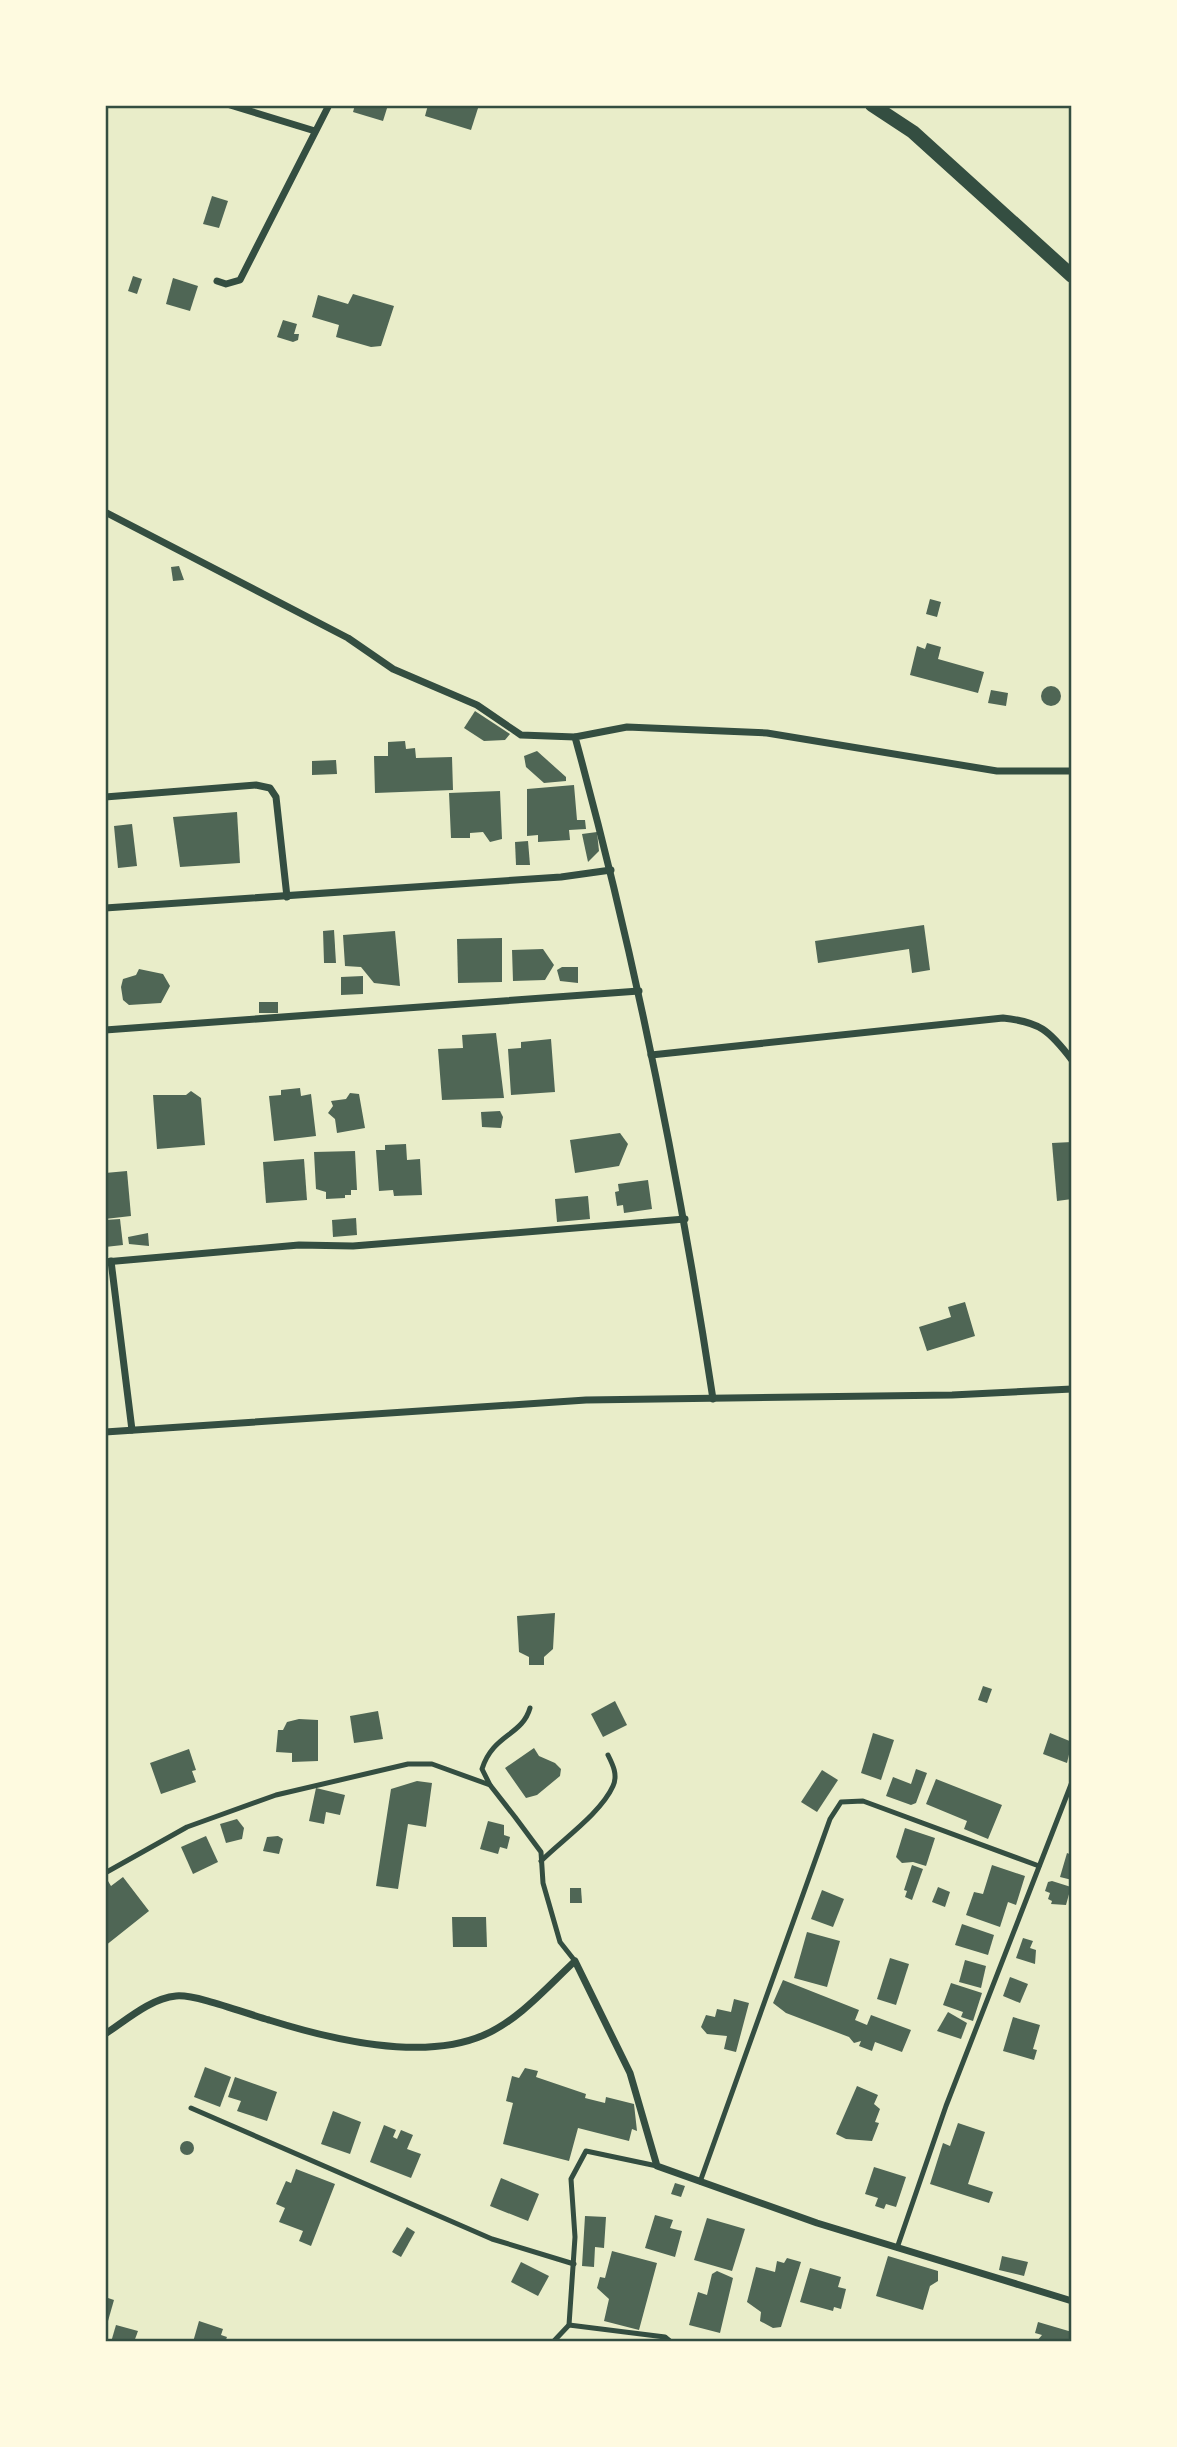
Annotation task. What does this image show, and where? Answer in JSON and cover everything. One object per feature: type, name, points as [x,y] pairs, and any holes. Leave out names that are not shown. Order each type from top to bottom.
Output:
[{"type":"main road","points":[[872,105],[913,132],[1072,275]]},
{"type":"street","points":[[230,105],[315,131]]},
{"type":"street","points":[[217,281],[226,284],[240,280],[329,105]]},
{"type":"street","points":[[105,512],[348,638],[393,669],[477,705],[521,735],[575,737],[626,727],[767,733],[997,771],[1072,771]]},
{"type":"street","points":[[575,737],[611,870],[639,991],[685,1219],[713,1399]]},
{"type":"street","points":[[105,797],[256,785],[270,788],[276,797],[287,897]]},
{"type":"street","points":[[105,908],[287,897],[611,870]]},
{"type":"street","points":[[105,1030],[639,991]]},
{"type":"street","points":[[651,1055],[1003,1018],[1030,1021],[1055,1038],[1072,1060]]},
{"type":"street","points":[[132,1430],[108,1262],[299,1245],[353,1247],[685,1219]]},
{"type":"street","points":[[105,1432],[586,1400],[952,1395],[1072,1389]]},
{"type":"street","points":[[105,2034],[148,2007],[176,1996],[313,2034],[363,2043],[437,2046],[484,2036],[515,2016],[575,1961],[630,2073],[657,2166],[897,2248],[1072,2301]]},
{"type":"lane","points":[[530,1708],[518,1728],[488,1752],[482,1769],[490,1785],[541,1852],[543,1883],[560,1942],[575,1961]]},
{"type":"lane","points":[[541,1861],[579,1826],[614,1785],[615,1768],[608,1755]]},
{"type":"lane","points":[[105,1873],[133,1854],[187,1827],[314,1784],[408,1764],[432,1764],[490,1785]]},
{"type":"lane","points":[[897,2248],[946,2106],[1072,1782]]},
{"type":"lane","points":[[700,2182],[830,1819],[841,1802],[863,1801],[1040,1866]]},
{"type":"lane","points":[[191,2108],[492,2239],[574,2264]]},
{"type":"lane","points":[[552,2342],[569,2325],[574,2264],[571,2179],[586,2151],[657,2166]]},
{"type":"lane","points":[[569,2325],[665,2337],[671,2342]]},
{"type":"building","points":[[355,105],[388,105],[383,121],[353,112]]},
{"type":"building","points":[[428,105],[479,105],[471,130],[425,116]]},
{"type":"building","points":[[212,196],[228,201],[219,228],[203,224]]},
{"type":"building","points":[[133,276],[142,279],[137,294],[128,291]]},
{"type":"building","points":[[173,278],[198,286],[190,311],[166,304]]},
{"type":"building","points":[[353,294],[394,306],[381,346],[371,347],[336,337],[339,325],[312,317],[318,295],[348,304]]},
{"type":"building","points":[[283,320],[297,324],[294,334],[299,334],[298,340],[293,342],[277,337]]},
{"type":"building","points":[[179,566],[184,580],[173,581],[171,567]]},
{"type":"building","points":[[930,599],[941,602],[937,617],[926,614]]},
{"type":"building","points":[[927,643],[941,647],[938,659],[984,672],[978,693],[910,675],[917,646],[925,649]]},
{"type":"building","points":[[1051,686],[1058,689],[1061,696],[1058,703],[1051,706],[1044,703],[1041,696],[1044,689]]},
{"type":"building","points":[[991,690],[1008,693],[1006,706],[988,703]]},
{"type":"building","points":[[475,711],[510,734],[505,740],[484,741],[464,728]]},
{"type":"building","points":[[405,741],[406,749],[415,748],[416,758],[452,757],[453,790],[375,793],[374,756],[388,756],[388,742]]},
{"type":"building","points":[[537,751],[566,777],[566,781],[544,783],[526,767],[524,756]]},
{"type":"building","points":[[336,760],[337,774],[312,775],[312,761]]},
{"type":"building","points":[[574,785],[577,820],[585,820],[586,829],[569,830],[570,840],[538,842],[538,835],[527,836],[527,789]]},
{"type":"building","points":[[500,791],[502,839],[490,842],[483,832],[470,833],[470,838],[451,838],[449,793]]},
{"type":"building","points":[[237,812],[240,863],[180,867],[173,817]]},
{"type":"building","points":[[132,824],[137,866],[118,868],[114,826]]},
{"type":"building","points":[[597,832],[599,851],[588,862],[582,834]]},
{"type":"building","points":[[528,841],[530,865],[516,865],[515,842]]},
{"type":"building","points":[[924,925],[930,970],[912,973],[909,949],[818,963],[815,941]]},
{"type":"building","points":[[334,930],[336,963],[324,963],[323,931]]},
{"type":"building","points":[[395,931],[400,986],[374,983],[361,967],[345,966],[343,935]]},
{"type":"building","points":[[502,938],[502,982],[458,983],[457,939]]},
{"type":"building","points":[[543,949],[554,965],[545,980],[513,981],[512,950]]},
{"type":"building","points":[[562,967],[578,967],[578,983],[560,981],[557,970]]},
{"type":"building","points":[[139,969],[163,974],[170,986],[161,1003],[129,1005],[123,1000],[123,979],[136,975]]},
{"type":"building","points":[[363,976],[363,994],[341,995],[341,977]]},
{"type":"building","points":[[259,1002],[278,1002],[278,1013],[259,1013]]},
{"type":"building","points":[[496,1033],[504,1098],[442,1100],[438,1049],[463,1048],[462,1035]]},
{"type":"building","points":[[551,1039],[555,1092],[511,1095],[508,1049],[521,1048],[521,1042]]},
{"type":"building","points":[[300,1088],[301,1096],[311,1094],[316,1136],[274,1141],[269,1096],[281,1095],[281,1090]]},
{"type":"building","points":[[191,1091],[201,1098],[205,1145],[157,1149],[153,1095],[186,1095]]},
{"type":"building","points":[[350,1093],[359,1094],[365,1128],[337,1133],[335,1119],[328,1113],[333,1106],[331,1101],[346,1099]]},
{"type":"building","points":[[500,1111],[503,1117],[501,1128],[482,1127],[481,1112]]},
{"type":"building","points":[[620,1133],[628,1144],[619,1166],[575,1173],[570,1140]]},
{"type":"building","points":[[1072,1142],[1072,1199],[1057,1201],[1052,1143]]},
{"type":"building","points":[[406,1144],[407,1160],[420,1159],[422,1195],[394,1196],[393,1190],[379,1191],[376,1150],[385,1150],[385,1145]]},
{"type":"building","points":[[355,1151],[357,1190],[351,1190],[351,1195],[345,1195],[345,1198],[326,1199],[326,1192],[316,1189],[314,1152]]},
{"type":"building","points":[[304,1159],[307,1200],[266,1203],[263,1162]]},
{"type":"building","points":[[127,1171],[131,1216],[105,1219],[105,1173]]},
{"type":"building","points":[[648,1180],[652,1209],[624,1213],[623,1205],[617,1206],[615,1192],[619,1191],[618,1184]]},
{"type":"building","points":[[588,1196],[590,1219],[557,1222],[555,1199]]},
{"type":"building","points":[[356,1218],[357,1235],[333,1237],[332,1220]]},
{"type":"building","points":[[120,1219],[123,1245],[105,1247],[105,1220]]},
{"type":"building","points":[[148,1233],[149,1246],[129,1244],[128,1237]]},
{"type":"building","points":[[965,1302],[975,1336],[927,1351],[919,1327],[951,1317],[948,1307]]},
{"type":"building","points":[[555,1613],[553,1649],[544,1657],[544,1665],[529,1665],[529,1657],[519,1652],[517,1616]]},
{"type":"building","points":[[983,1686],[992,1689],[987,1703],[978,1700]]},
{"type":"building","points":[[615,1701],[627,1725],[603,1737],[591,1714]]},
{"type":"building","points":[[378,1711],[383,1739],[354,1743],[350,1716]]},
{"type":"building","points":[[299,1719],[318,1720],[318,1761],[292,1762],[292,1753],[276,1752],[278,1730],[283,1730],[287,1722]]},
{"type":"building","points":[[873,1733],[894,1740],[881,1780],[861,1773]]},
{"type":"building","points":[[1050,1733],[1072,1742],[1067,1763],[1043,1754]]},
{"type":"building","points":[[534,1748],[539,1756],[555,1763],[561,1769],[560,1776],[537,1795],[526,1798],[505,1768]]},
{"type":"building","points":[[189,1749],[196,1770],[192,1771],[196,1782],[161,1794],[150,1763]]},
{"type":"building","points":[[916,1769],[927,1773],[916,1803],[911,1805],[886,1796],[893,1777],[911,1784]]},
{"type":"building","points":[[822,1770],[838,1780],[817,1812],[801,1802]]},
{"type":"building","points":[[936,1779],[1002,1805],[988,1839],[964,1829],[967,1821],[926,1804]]},
{"type":"building","points":[[417,1781],[432,1783],[426,1827],[408,1824],[398,1889],[376,1886],[391,1789]]},
{"type":"building","points":[[316,1788],[345,1795],[340,1815],[326,1812],[324,1824],[309,1821]]},
{"type":"building","points":[[237,1819],[244,1828],[242,1839],[226,1843],[220,1824]]},
{"type":"building","points":[[488,1821],[504,1825],[504,1835],[510,1837],[507,1849],[500,1847],[498,1854],[480,1849]]},
{"type":"building","points":[[905,1828],[935,1838],[926,1866],[913,1862],[902,1863],[896,1857]]},
{"type":"building","points":[[206,1836],[218,1862],[193,1874],[181,1847]]},
{"type":"building","points":[[278,1836],[283,1839],[279,1854],[263,1851],[267,1837]]},
{"type":"building","points":[[1067,1853],[1072,1855],[1072,1880],[1060,1877]]},
{"type":"building","points":[[912,1865],[923,1869],[912,1900],[905,1897],[907,1891],[904,1890]]},
{"type":"building","points":[[992,1865],[1025,1876],[1016,1905],[1008,1902],[1000,1927],[966,1915],[974,1892],[983,1894]]},
{"type":"building","points":[[123,1877],[149,1911],[105,1946],[105,1883],[108,1881],[111,1886]]},
{"type":"building","points":[[1048,1882],[1071,1887],[1066,1905],[1051,1904],[1052,1901],[1048,1899],[1050,1893],[1045,1891]]},
{"type":"building","points":[[938,1887],[950,1892],[945,1907],[932,1902]]},
{"type":"building","points":[[570,1888],[581,1888],[582,1903],[570,1903]]},
{"type":"building","points":[[822,1890],[844,1899],[833,1927],[811,1919]]},
{"type":"building","points":[[452,1917],[486,1917],[487,1947],[453,1947]]},
{"type":"building","points":[[962,1924],[994,1935],[988,1955],[955,1945]]},
{"type":"building","points":[[807,1932],[840,1941],[827,1987],[794,1978]]},
{"type":"building","points":[[1023,1938],[1033,1941],[1030,1948],[1036,1950],[1035,1964],[1016,1958]]},
{"type":"building","points":[[890,1958],[909,1964],[896,2005],[877,1999]]},
{"type":"building","points":[[965,1960],[986,1966],[981,1988],[959,1982]]},
{"type":"building","points":[[1010,1977],[1028,1984],[1020,2003],[1003,1996]]},
{"type":"building","points":[[783,1980],[859,2010],[855,2020],[867,2025],[871,2015],[911,2030],[902,2052],[875,2042],[872,2051],[859,2046],[861,2041],[854,2043],[849,2037],[786,2013],[773,2003]]},
{"type":"building","points":[[951,1983],[982,1993],[973,2021],[961,2017],[963,2012],[943,2005]]},
{"type":"building","points":[[734,1999],[749,2003],[736,2052],[724,2049],[727,2036],[707,2034],[701,2027],[706,2015],[715,2017],[717,2009],[731,2012]]},
{"type":"building","points":[[948,2012],[967,2023],[961,2039],[937,2031]]},
{"type":"building","points":[[1013,2017],[1040,2025],[1033,2049],[1037,2050],[1034,2060],[1003,2051]]},
{"type":"building","points":[[205,2067],[231,2077],[220,2107],[194,2097]]},
{"type":"building","points":[[525,2068],[538,2071],[536,2077],[586,2094],[585,2098],[605,2103],[606,2097],[634,2104],[637,2131],[632,2129],[629,2141],[578,2128],[569,2161],[503,2144],[513,2103],[506,2101],[512,2076],[519,2078]]},
{"type":"building","points":[[235,2077],[277,2092],[267,2121],[237,2111],[241,2101],[228,2097]]},
{"type":"building","points":[[857,2086],[878,2095],[874,2104],[880,2109],[875,2122],[879,2123],[872,2141],[846,2139],[836,2134]]},
{"type":"building","points":[[333,2111],[361,2122],[350,2154],[321,2144]]},
{"type":"building","points":[[958,2123],[985,2132],[968,2184],[993,2192],[989,2203],[930,2184],[943,2143],[950,2146]]},
{"type":"building","points":[[384,2125],[396,2130],[393,2137],[397,2139],[401,2130],[413,2135],[407,2149],[421,2154],[411,2178],[370,2162]]},
{"type":"building","points":[[187,2141],[192,2143],[192,2153],[187,2155],[182,2153],[180,2148],[182,2143]]},
{"type":"building","points":[[874,2167],[906,2177],[896,2207],[886,2204],[884,2209],[875,2206],[878,2198],[865,2194]]},
{"type":"building","points":[[296,2169],[335,2184],[311,2246],[299,2241],[303,2231],[279,2222],[285,2208],[276,2204],[286,2181],[291,2183]]},
{"type":"building","points":[[501,2178],[539,2194],[528,2221],[490,2206]]},
{"type":"building","points":[[675,2183],[685,2186],[681,2197],[671,2194]]},
{"type":"building","points":[[655,2215],[673,2220],[670,2228],[682,2231],[675,2257],[645,2248]]},
{"type":"building","points":[[585,2216],[606,2217],[604,2248],[595,2247],[594,2267],[582,2266]]},
{"type":"building","points":[[707,2218],[745,2229],[732,2271],[694,2260]]},
{"type":"building","points":[[407,2227],[415,2232],[401,2257],[392,2252]]},
{"type":"building","points":[[612,2251],[657,2263],[639,2330],[604,2321],[609,2299],[597,2288],[600,2277],[605,2278]]},
{"type":"building","points":[[888,2256],[938,2271],[938,2281],[930,2286],[923,2310],[876,2296]]},
{"type":"building","points":[[1002,2256],[1028,2262],[1024,2276],[999,2270]]},
{"type":"building","points":[[787,2258],[801,2262],[781,2327],[773,2328],[760,2321],[761,2312],[747,2302],[756,2267],[775,2272],[777,2261],[784,2263]]},
{"type":"building","points":[[521,2262],[549,2276],[538,2296],[511,2282]]},
{"type":"building","points":[[810,2268],[841,2277],[838,2287],[846,2289],[841,2309],[834,2307],[833,2311],[800,2302]]},
{"type":"building","points":[[717,2271],[733,2278],[720,2333],[689,2325],[698,2292],[707,2295],[712,2274]]},
{"type":"building","points":[[105,2297],[114,2300],[108,2321],[105,2320]]},
{"type":"building","points":[[199,2321],[223,2329],[221,2335],[227,2337],[225,2342],[193,2342]]},
{"type":"building","points":[[1038,2322],[1072,2332],[1072,2342],[1036,2342],[1042,2335],[1035,2333]]},
{"type":"building","points":[[116,2325],[138,2331],[134,2342],[111,2342]]}]
